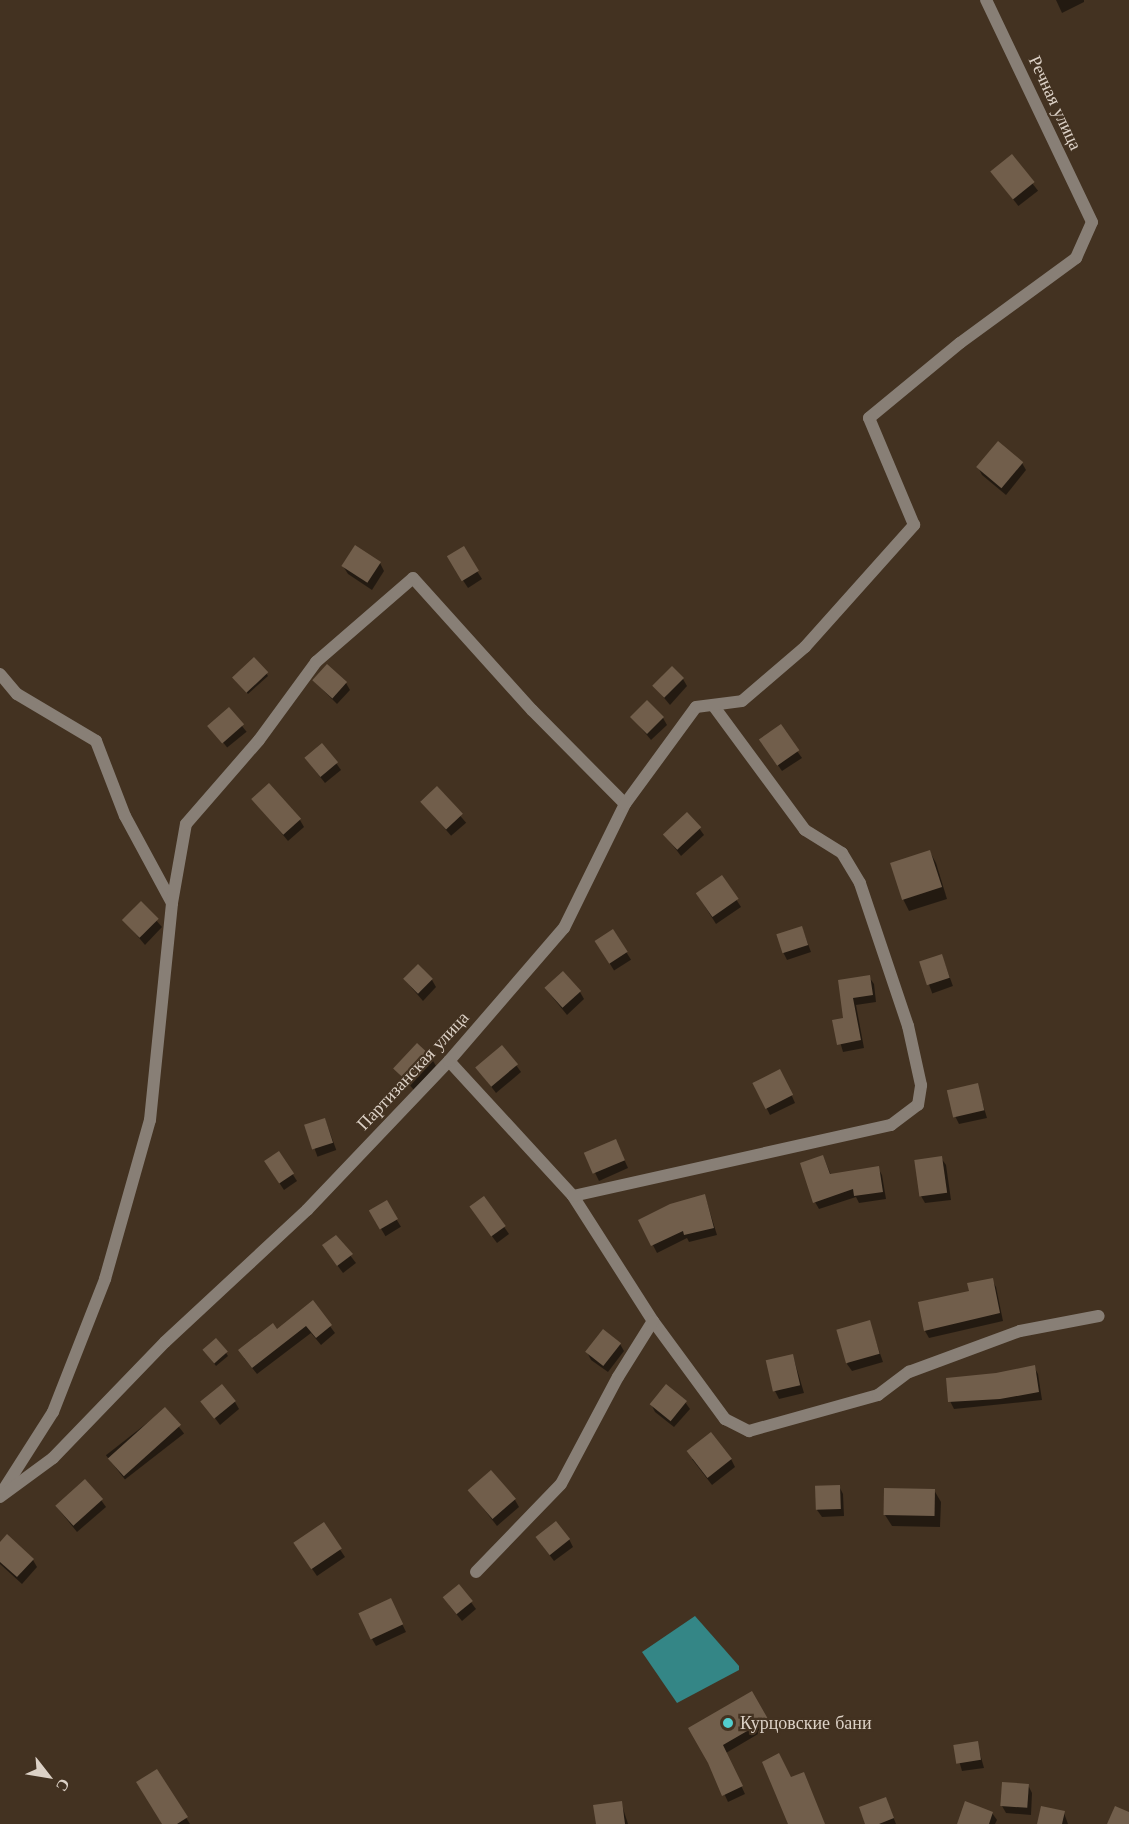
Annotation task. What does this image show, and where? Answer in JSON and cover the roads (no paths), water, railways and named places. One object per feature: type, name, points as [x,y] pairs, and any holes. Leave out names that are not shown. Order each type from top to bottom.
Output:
[{"type":"street","name":"Речная улица","points":[[986,0],[1092,222]]},
{"type":"street","name":"Партизанская улица","points":[[0,1497],[53,1458],[165,1342],[307,1210],[449,1061],[564,928],[625,804],[696,706],[742,701],[805,647],[914,525],[869,418],[960,343],[1076,258],[1092,222]]},
{"type":"street","points":[[0,1497],[53,1412],[105,1279],[150,1120],[172,903],[186,824],[259,740],[316,662],[413,578],[532,710],[625,804]]},
{"type":"street","points":[[0,674],[18,694],[96,741],[125,816],[172,903]]},
{"type":"street","points":[[573,1196],[891,1125],[918,1105],[921,1085],[908,1026],[860,883],[842,853],[805,830],[713,705]]},
{"type":"street","points":[[449,1061],[573,1196],[653,1321],[725,1419],[749,1431],[878,1395],[909,1372],[1020,1331],[1099,1316]]},
{"type":"street","points":[[476,1572],[561,1484],[618,1377],[653,1321]]},
{"type":"water","points":[[695,1616],[739,1666],[739,1670],[677,1703],[642,1652]]},
{"type":"place","name":"Курцовские бани","points":[[728,1723]]}]
